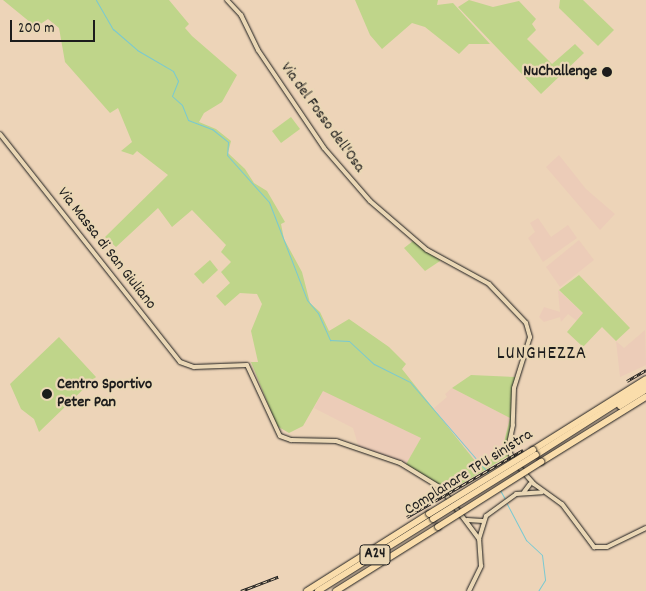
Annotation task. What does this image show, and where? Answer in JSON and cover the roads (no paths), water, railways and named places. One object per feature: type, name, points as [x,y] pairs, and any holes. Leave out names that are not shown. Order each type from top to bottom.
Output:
[{"type":"highway","name":"Complanare TPU sinistra","points":[[307,591],[434,520],[537,456],[646,379]]},
{"type":"highway","name":"A24","points":[[537,456],[646,385]]},
{"type":"highway","name":"A24","points":[[318,591],[646,390]]},
{"type":"highway","points":[[537,456],[646,397]]},
{"type":"highway","name":"A24","points":[[325,591],[434,520]]},
{"type":"highway","points":[[336,591],[434,520]]},
{"type":"street","name":"Via del Fosso dell'Osa","points":[[227,0],[241,14],[258,50],[320,142],[370,201],[427,250],[493,287],[526,323],[530,335],[515,382],[514,425],[508,449],[512,459],[532,484]]},
{"type":"street","name":"Via Massa di San Giuliano","points":[[0,134],[178,360],[188,366],[200,368],[247,365],[265,409],[281,436],[292,440],[336,441],[397,461],[441,488],[467,520]]},
{"type":"street","points":[[532,484],[534,491]]},
{"type":"street","points":[[469,591],[481,567],[479,539],[483,521],[500,504],[524,492],[532,484]]},
{"type":"street","points":[[532,484],[562,504],[595,548],[608,546],[646,528]]},
{"type":"street","points":[[524,492],[545,492]]},
{"type":"street","points":[[467,520],[480,528]]},
{"type":"street","points":[[467,520],[479,539]]},
{"type":"street","points":[[474,523],[483,521]]},
{"type":"street","points":[[471,528],[480,528]]},
{"type":"waterway","points":[[96,0],[113,29],[137,50],[173,71],[178,81],[172,96],[182,105],[188,120],[212,129],[228,142],[227,155],[269,202],[307,300],[318,313],[330,340],[349,341],[374,364],[410,382],[489,474]]},
{"type":"waterway","points":[[500,490],[505,499]]},
{"type":"waterway","points":[[507,504],[526,540],[542,555],[545,580],[538,591]]},
{"type":"railway","points":[[627,381],[646,370]]},
{"type":"railway","points":[[407,517],[523,450]]},
{"type":"railway","points":[[241,591],[278,577]]},
{"type":"place","name":"NuChallenge","points":[[607,72]]},
{"type":"place","name":"Centro Sportivo Peter Pan","points":[[47,394]]},
{"type":"district","name":"LUNGHEZZA","points":[[542,355]]}]
